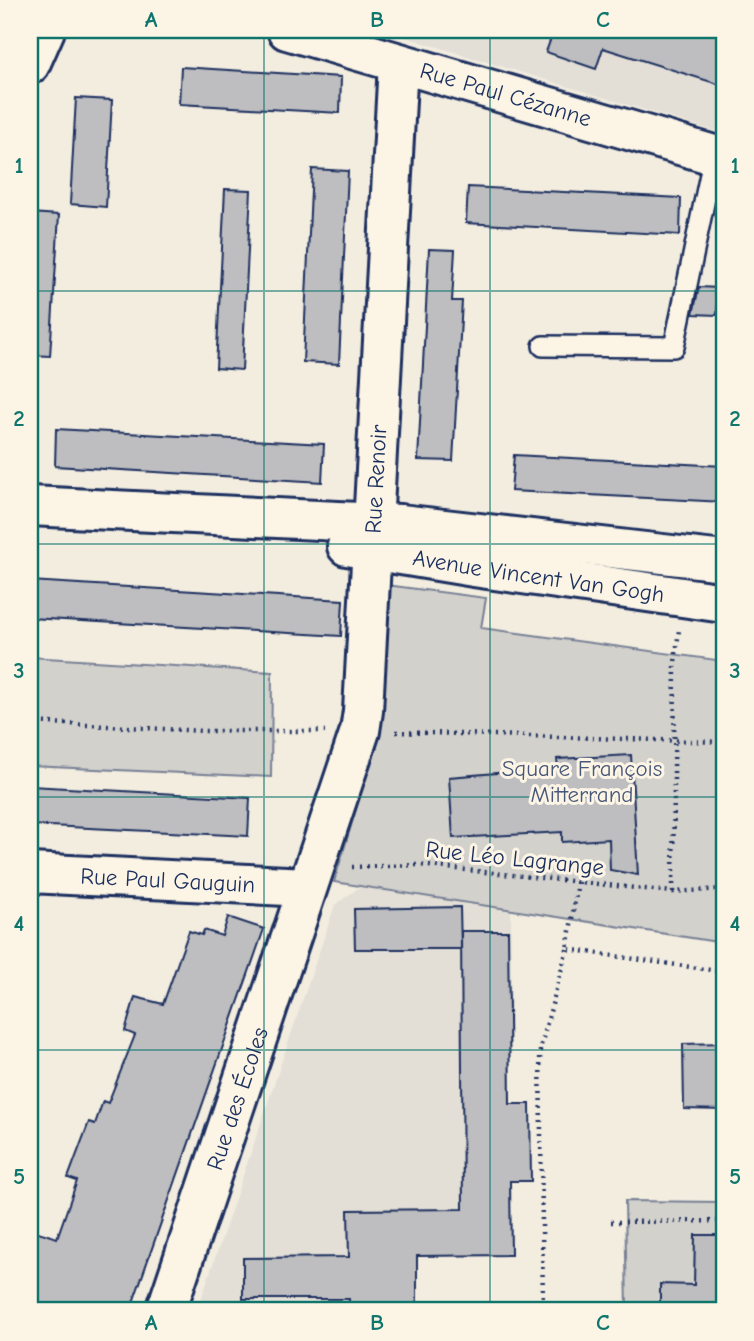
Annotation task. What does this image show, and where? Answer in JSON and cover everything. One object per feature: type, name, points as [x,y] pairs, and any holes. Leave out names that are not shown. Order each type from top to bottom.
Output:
[{"type":"street","points":[[30,64],[45,30]]},
{"type":"street","name":"Rue Paul Cézanne","points":[[287,30],[719,156]]},
{"type":"street","name":"Rue Renoir","points":[[307,887],[360,732],[363,711],[398,63]]},
{"type":"street","name":"Avenue Vincent Van Gogh","points":[[30,506],[191,515],[373,536],[724,561]]},
{"type":"street","name":"Avenue Vincent Van Gogh","points":[[373,536],[474,568],[724,603]]},
{"type":"street","name":"Rue Paul Gauguin","points":[[30,873],[307,887]]},
{"type":"street","name":"Rue des Écoles","points":[[166,1311],[307,887]]},
{"type":"lane","points":[[543,346],[674,347],[719,156]]},
{"type":"path","points":[[673,892],[674,662],[684,598]]},
{"type":"path","name":"Rue Léo Lagrange","points":[[307,887],[346,867],[419,865],[673,892],[724,889]]},
{"type":"path","points":[[543,1311],[540,1049],[567,948],[578,882]]},
{"type":"path","points":[[567,948],[724,972]]},
{"type":"path","points":[[611,1222],[724,1222]]},
{"type":"shaded area","points":[[724,30],[724,134],[385,31]]},
{"type":"shaded area","points":[[361,886],[511,910],[511,1255],[397,1257],[397,1311],[197,1311],[335,905]]},
{"type":"green space","name":"Square François Mitterrand","points":[[386,585],[486,598],[481,628],[724,661],[724,943],[334,882],[375,747]]},
{"type":"green space","points":[[30,657],[272,672],[271,777],[30,766]]},
{"type":"green space","points":[[625,1201],[724,1202],[724,1311],[627,1311]]},
{"type":"building","points":[[554,30],[724,30],[724,86],[603,48],[596,69],[546,52]]},
{"type":"building","points":[[181,67],[341,77],[340,113],[179,104]]},
{"type":"building","points":[[76,98],[112,100],[106,207],[70,204]]},
{"type":"building","points":[[312,169],[348,171],[339,364],[303,362]]},
{"type":"building","points":[[468,187],[681,198],[680,235],[466,223]]},
{"type":"building","points":[[225,189],[251,190],[242,370],[216,368]]},
{"type":"building","points":[[30,213],[59,215],[50,356],[30,355]]},
{"type":"building","points":[[429,249],[455,250],[452,301],[462,301],[453,461],[418,460]]},
{"type":"building","points":[[699,287],[719,288],[717,315],[693,314]]},
{"type":"building","points":[[56,429],[324,444],[322,482],[55,466]]},
{"type":"building","points":[[514,455],[724,466],[724,502],[511,491]]},
{"type":"building","points":[[30,581],[343,600],[341,636],[30,618]]},
{"type":"building","points":[[631,755],[638,875],[610,870],[609,839],[562,842],[562,832],[453,838],[449,777],[558,768],[557,759]]},
{"type":"building","points":[[30,786],[250,798],[248,836],[30,825]]},
{"type":"building","points":[[460,907],[461,949],[355,949],[354,909]]},
{"type":"building","points":[[228,917],[264,929],[130,1311],[30,1311],[30,1250],[35,1231],[57,1238],[77,1181],[68,1178],[89,1122],[95,1124],[103,1101],[108,1103],[135,1035],[125,1031],[135,997],[163,1004],[189,931],[202,935],[204,930],[222,936]]},
{"type":"building","points":[[461,931],[508,931],[510,1104],[530,1104],[531,1181],[510,1181],[511,1255],[417,1256],[417,1311],[349,1311],[349,1299],[243,1299],[243,1258],[349,1257],[348,1210],[463,1209]]},
{"type":"building","points":[[724,1043],[724,1110],[684,1109],[683,1044]]},
{"type":"building","points":[[695,1235],[724,1235],[724,1311],[660,1311],[660,1284],[694,1285]]}]
